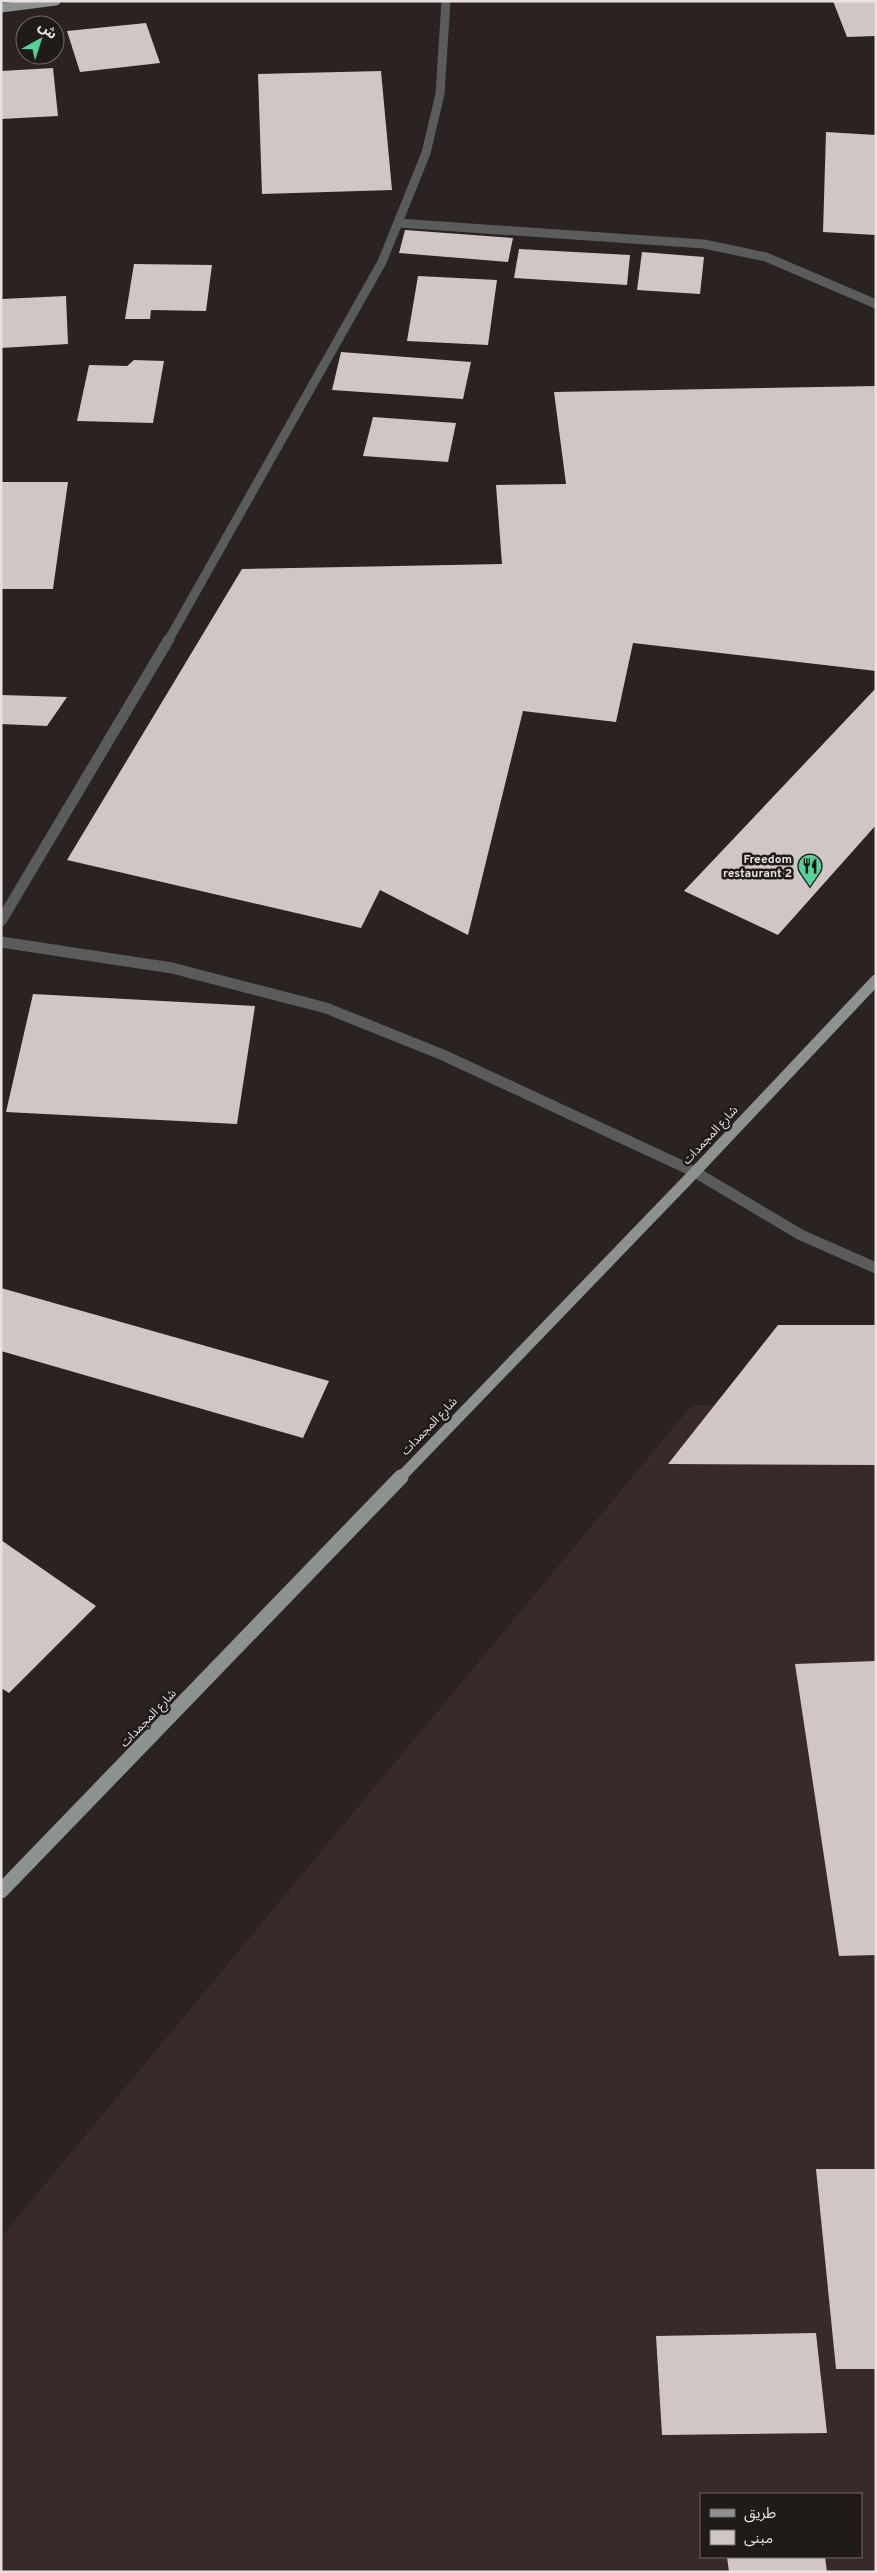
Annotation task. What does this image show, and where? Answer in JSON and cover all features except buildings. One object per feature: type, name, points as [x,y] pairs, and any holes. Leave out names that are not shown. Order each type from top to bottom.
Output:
[{"type":"main road","points":[[1,8],[56,1]]},
{"type":"main road","name":"شارع المجمدات","points":[[1,1891],[695,1172],[876,980]]},
{"type":"street","points":[[1,921],[140,691],[382,262],[426,153],[440,94],[446,1]]},
{"type":"street","points":[[398,223],[704,244],[741,250],[795,268],[845,293],[876,304]]},
{"type":"street","points":[[1,942],[172,968],[326,1008],[442,1055],[695,1172],[801,1235],[876,1268]]},
{"type":"shaded area","points":[[876,1403],[876,2572],[1,2572],[1,2237],[692,1405]]},
{"type":"place","name":"Freedom restaurant 2","points":[[810,887]]}]
